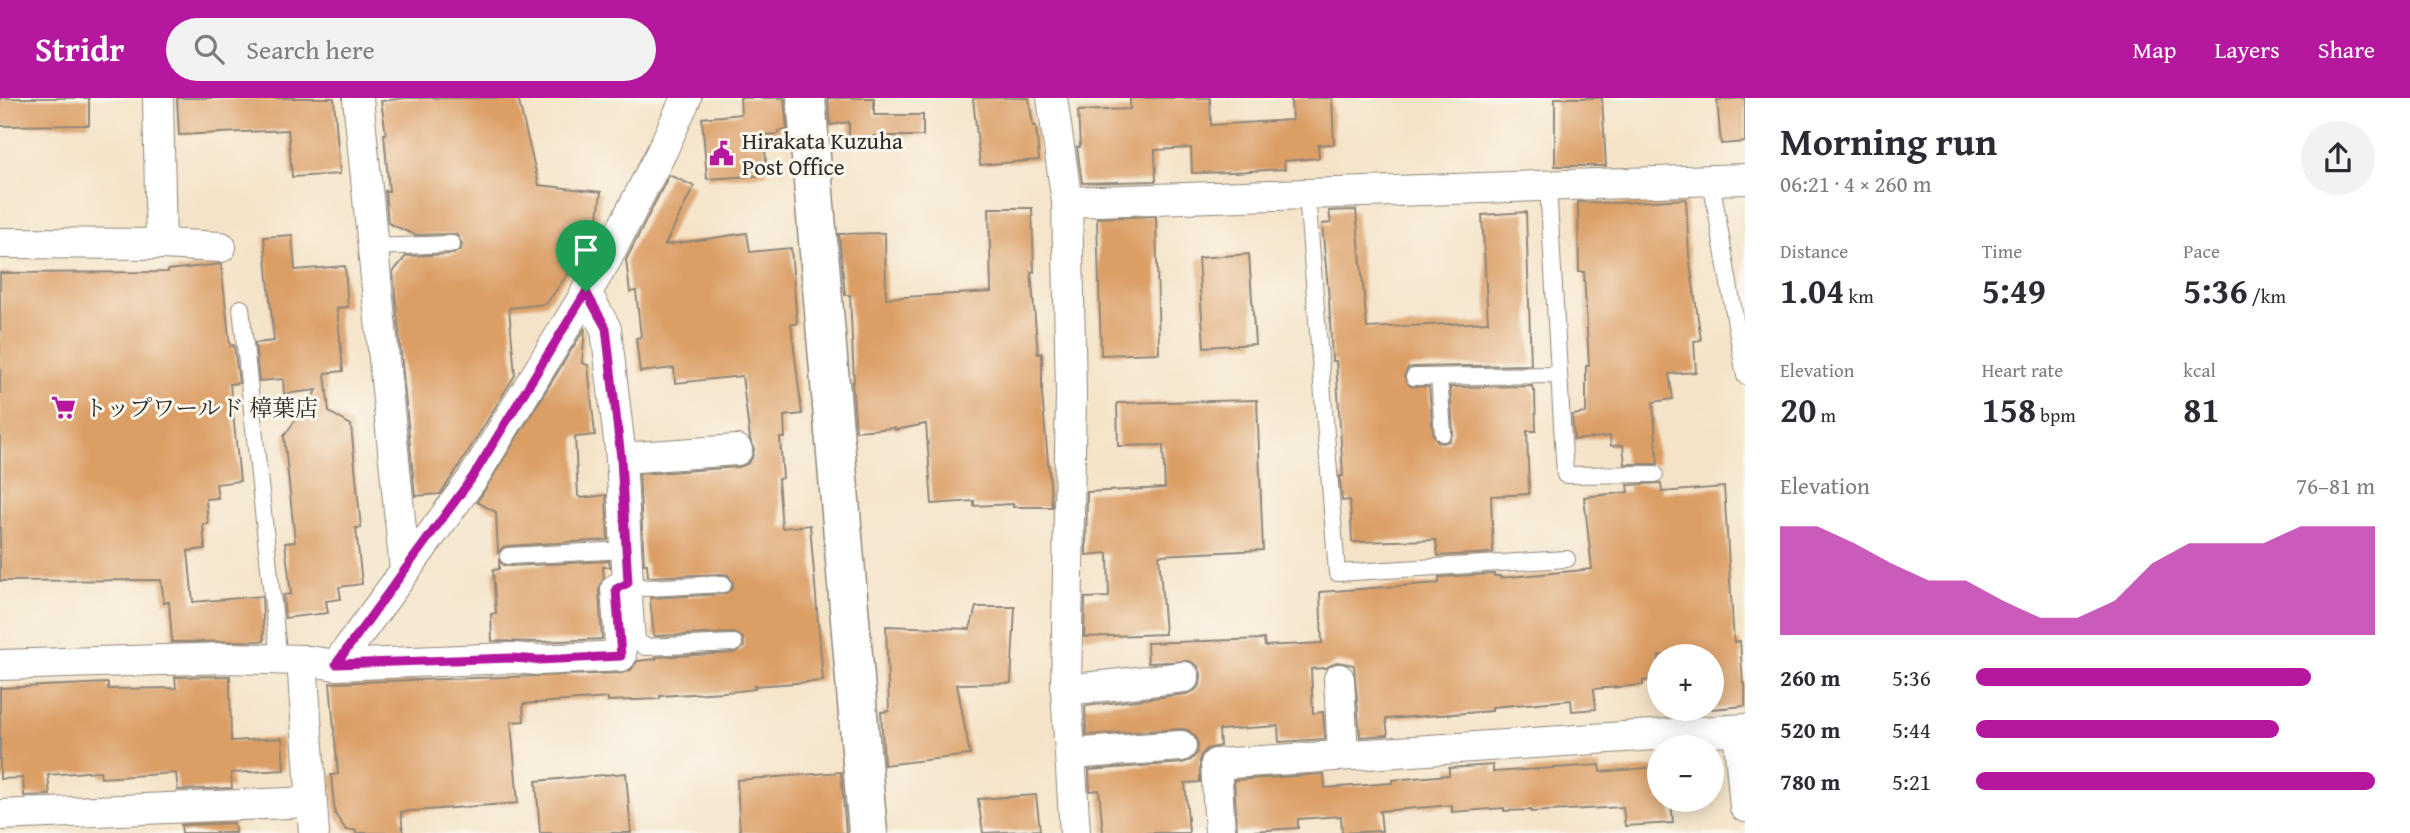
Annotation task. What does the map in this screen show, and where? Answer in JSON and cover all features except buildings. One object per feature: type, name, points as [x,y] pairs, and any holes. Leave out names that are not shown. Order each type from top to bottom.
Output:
[{"type":"street","points":[[158,98],[161,244]]},
{"type":"street","points":[[358,98],[405,570]]},
{"type":"street","points":[[336,664],[472,478],[605,262],[686,98]]},
{"type":"street","points":[[806,98],[868,833]]},
{"type":"street","points":[[1052,98],[1067,202],[1072,393],[1066,690],[1075,833]]},
{"type":"street","points":[[1067,202],[1745,179]]},
{"type":"street","points":[[0,243],[221,247]]},
{"type":"street","points":[[0,664],[213,659],[290,660],[336,664],[621,656],[616,589],[630,584],[621,458],[606,328],[586,292]]},
{"type":"street","points":[[621,458],[737,450]]},
{"type":"street","points":[[290,660],[312,802],[314,833]]},
{"type":"street","points":[[1066,690],[1184,677]]},
{"type":"street","points":[[1339,679],[1343,755]]},
{"type":"street","points":[[1220,833],[1216,764],[1742,730],[1745,807]]},
{"type":"street","points":[[1070,754],[1181,746]]},
{"type":"street","points":[[0,815],[312,802]]},
{"type":"lane","points":[[1711,180],[1745,376]]},
{"type":"lane","points":[[1548,186],[1565,475],[1655,474]]},
{"type":"lane","points":[[1307,194],[1336,573],[1567,559]]},
{"type":"lane","points":[[374,247],[452,244]]},
{"type":"lane","points":[[242,307],[290,660]]},
{"type":"lane","points":[[1414,377],[1559,375]]},
{"type":"lane","points":[[1439,377],[1443,432]]},
{"type":"lane","points":[[508,556],[626,550]]},
{"type":"lane","points":[[723,584],[646,588],[630,584],[637,641],[646,647],[734,643]]},
{"type":"place","name":"Hirakata Kuzuha Post Office","points":[[722,153]]},
{"type":"place","name":"トップワールド 樟葉店","points":[[64,407]]},
{"type":"route","points":[[586,292],[606,328],[621,458],[628,583],[616,589],[621,656],[336,664],[472,478],[586,292]]}]
